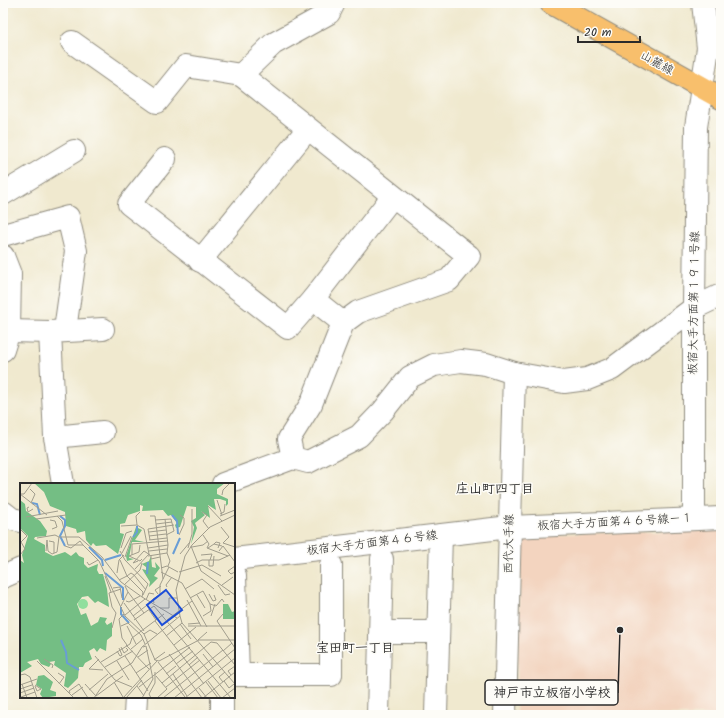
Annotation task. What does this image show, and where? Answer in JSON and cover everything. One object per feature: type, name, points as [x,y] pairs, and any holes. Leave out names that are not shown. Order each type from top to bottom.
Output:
[{"type":"main road","name":"山麓線","points":[[551,3],[712,93]]},
{"type":"street","points":[[241,75],[273,44],[329,13],[334,3]]},
{"type":"street","name":"板宿大手方面第１９１号線","points":[[694,518],[696,127],[712,93],[703,3]]},
{"type":"street","points":[[72,42],[157,102],[186,66],[241,75],[307,130],[469,256],[449,280],[358,312],[343,323],[311,404],[289,439],[293,458]]},
{"type":"street","points":[[200,261],[307,130]]},
{"type":"street","points":[[3,194],[74,151]]},
{"type":"street","points":[[165,159],[129,204],[200,261],[288,328],[313,299],[392,197]]},
{"type":"street","points":[[3,235],[68,217],[76,251],[58,331],[55,438],[63,483]]},
{"type":"street","points":[[3,256],[10,274],[6,341],[58,331],[103,329]]},
{"type":"street","points":[[226,483],[293,458],[308,462],[359,436],[383,411],[410,377],[434,365],[461,361],[486,364],[514,373],[564,382],[587,379],[612,369],[694,308],[721,295]]},
{"type":"street","points":[[313,299],[343,323]]},
{"type":"street","name":"西代大手線","points":[[505,715],[514,373]]},
{"type":"street","points":[[55,438],[103,432]]},
{"type":"street","points":[[3,512],[12,519],[20,521]]},
{"type":"street","name":"板宿大手方面第４６号線－１","points":[[510,527],[721,518]]},
{"type":"street","name":"板宿大手方面第４６号線","points":[[235,568],[441,535],[510,527]]},
{"type":"street","points":[[436,715],[441,535]]},
{"type":"street","points":[[378,715],[382,558]]},
{"type":"street","points":[[235,622],[236,675],[331,675],[330,564]]},
{"type":"street","points":[[3,577],[20,569]]},
{"type":"street","points":[[389,632],[438,632]]},
{"type":"street","points":[[135,715],[136,698]]},
{"type":"street","points":[[222,698],[222,715]]},
{"type":"shaded area","points":[[721,530],[721,715],[516,715],[521,544],[528,535]]},
{"type":"place","name":"神戸市立板宿小学校","points":[[620,630]]},
{"type":"district","name":"庄山町四丁目","points":[[495,489]]},
{"type":"district","name":"宝田町一丁目","points":[[355,648]]}]
